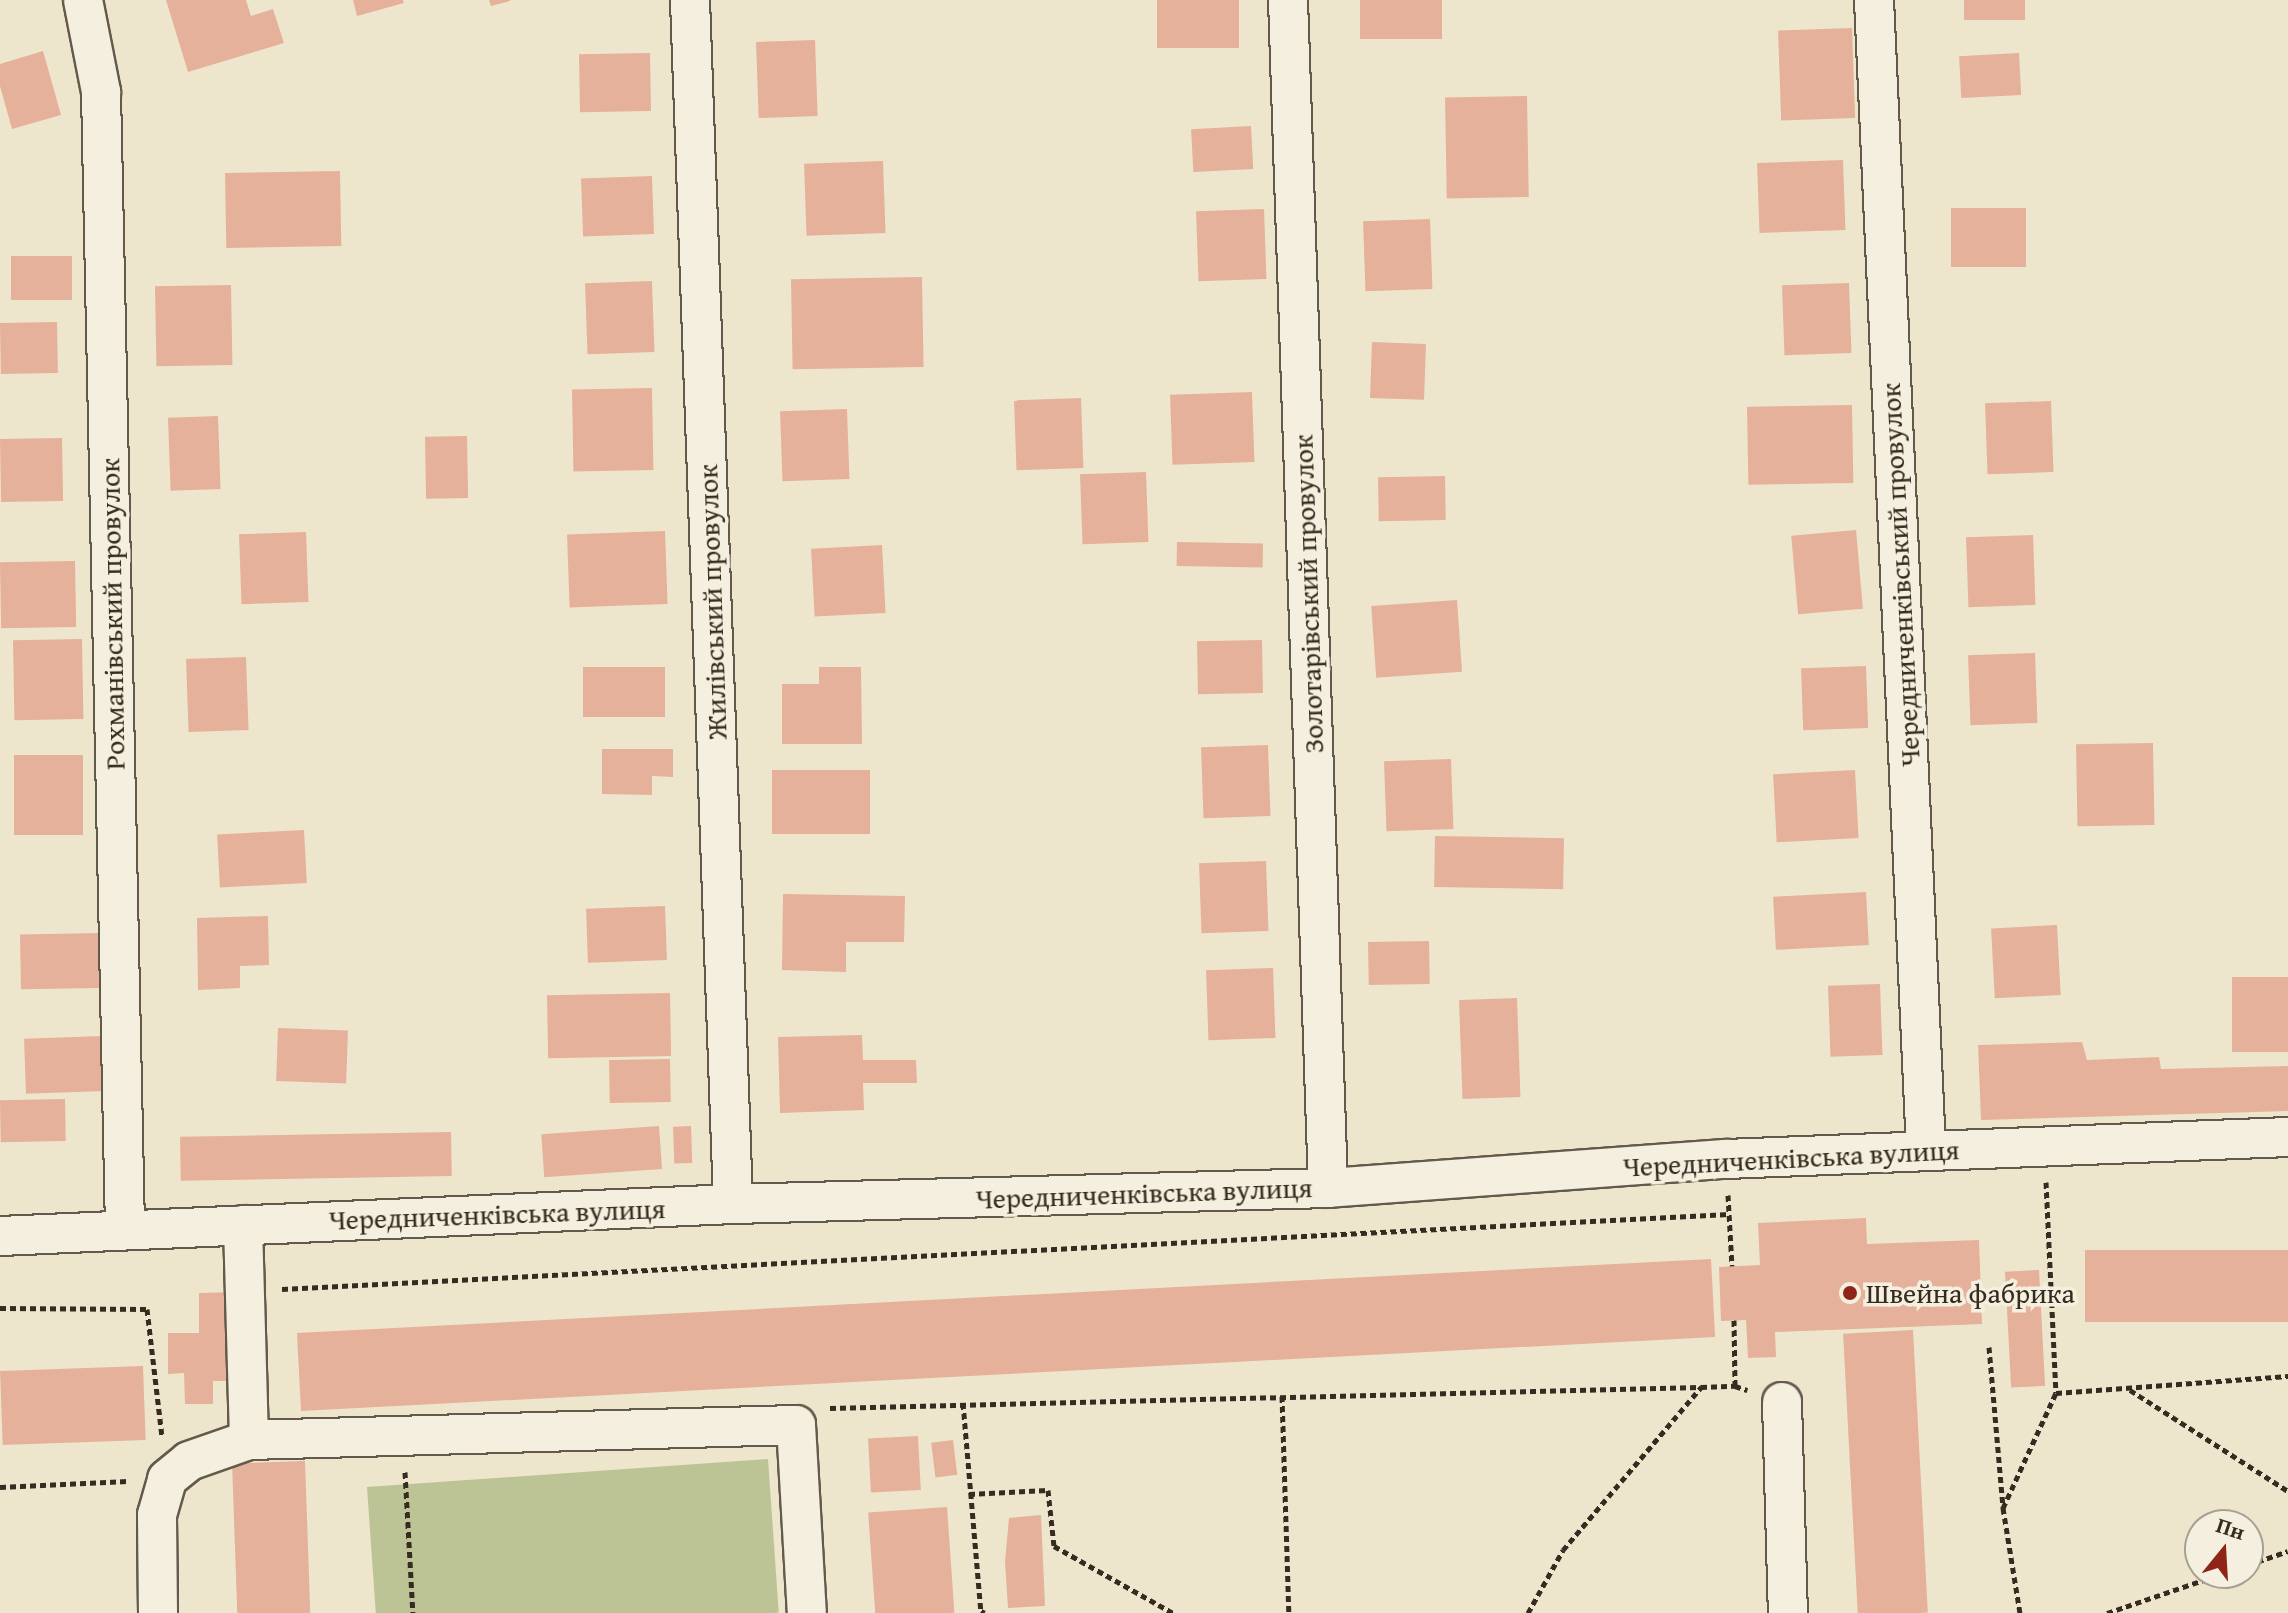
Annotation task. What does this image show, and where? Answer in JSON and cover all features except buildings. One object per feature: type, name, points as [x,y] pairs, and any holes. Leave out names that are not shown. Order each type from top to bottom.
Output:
[{"type":"street","name":"Рохманівський провулок","points":[[83,0],[101,92],[125,1230]]},
{"type":"street","name":"Жилівський провулок","points":[[690,0],[733,1204]]},
{"type":"street","name":"Золотарівський провулок","points":[[1288,0],[1328,1188]]},
{"type":"street","name":"Чередниченківський провулок","points":[[1874,0],[1926,1150]]},
{"type":"street","name":"Чередниченківська вулиця","points":[[0,1236],[733,1204],[1328,1188],[1726,1159],[2288,1137]]},
{"type":"street","points":[[243,1225],[249,1440]]},
{"type":"street","points":[[1782,1402],[1788,1613]]},
{"type":"street","points":[[158,1613],[157,1515],[167,1479],[189,1461],[249,1440],[796,1425],[807,1613]]},
{"type":"path","points":[[2003,1508],[2056,1393],[2044,1146]]},
{"type":"path","points":[[1726,1159],[1732,1266]]},
{"type":"path","points":[[245,1291],[1729,1214]]},
{"type":"path","points":[[0,1308],[147,1309],[167,1479],[0,1487]]},
{"type":"path","points":[[1734,1320],[1735,1386]]},
{"type":"path","points":[[1989,1347],[2003,1508],[2020,1613]]},
{"type":"path","points":[[2056,1393],[2130,1390],[2288,1376]]},
{"type":"path","points":[[823,1408],[1735,1386],[1782,1402]]},
{"type":"path","points":[[1528,1613],[1563,1550],[1701,1387]]},
{"type":"path","points":[[2130,1390],[2288,1491]]},
{"type":"path","points":[[1282,1396],[1289,1613]]},
{"type":"path","points":[[963,1403],[981,1611],[985,1613]]},
{"type":"path","points":[[403,1437],[413,1613]]},
{"type":"path","points":[[969,1494],[1048,1490],[1054,1546],[1173,1613]]},
{"type":"path","points":[[2264,1559],[2288,1551]]},
{"type":"path","points":[[2107,1613],[2184,1587]]},
{"type":"green space","points":[[768,1459],[779,1613],[376,1613],[367,1487]]},
{"type":"place","name":"Швейна фабрика","points":[[1850,1293]]}]
